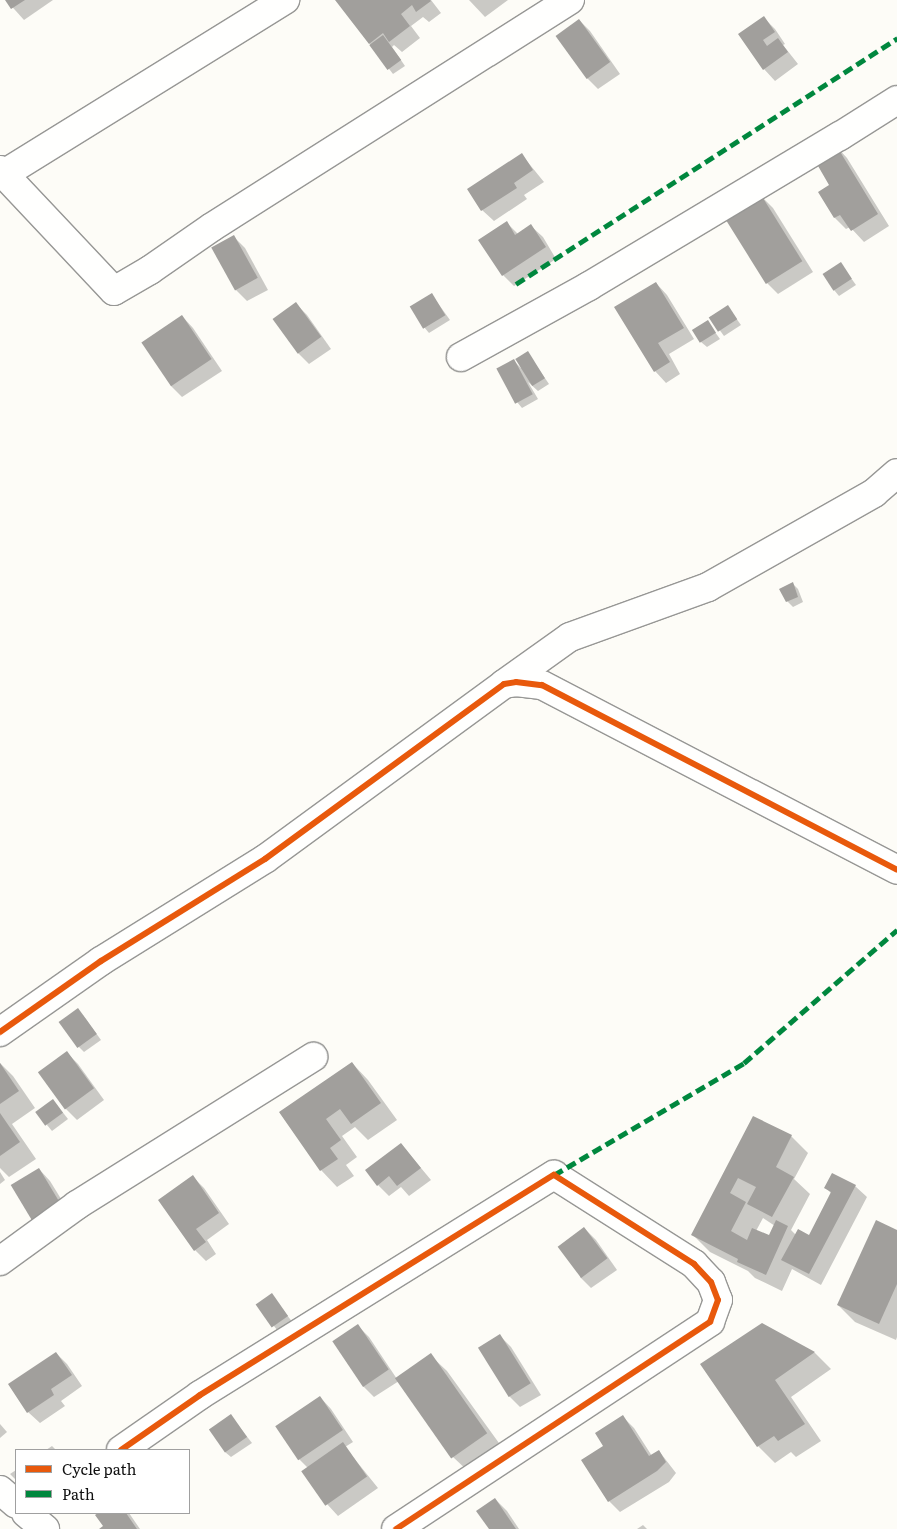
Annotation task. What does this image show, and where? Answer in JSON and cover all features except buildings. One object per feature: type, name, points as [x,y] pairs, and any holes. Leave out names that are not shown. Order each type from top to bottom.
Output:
[{"type":"street","points":[[285,0],[2,172],[114,291],[150,270],[221,222],[570,0]]},
{"type":"street","points":[[461,357],[589,286],[897,100]]},
{"type":"street","points":[[0,1032],[101,961],[265,859],[570,637],[708,587],[874,492],[897,474]]},
{"type":"street","points":[[504,684],[516,682],[542,685],[897,870]]},
{"type":"street","points":[[0,1262],[77,1205],[313,1057]]},
{"type":"street","points":[[122,1449],[200,1395],[554,1175],[694,1264],[711,1282],[718,1300],[710,1322],[396,1529]]},
{"type":"street","points":[[0,1490],[15,1502]]},
{"type":"marked path","points":[[516,284],[897,38]]},
{"type":"marked path","points":[[554,1175],[744,1063],[897,930]]},
{"type":"cycle path","points":[[0,1032],[101,961],[265,859],[504,684],[516,682],[542,685],[897,870]]},
{"type":"cycle path","points":[[122,1449],[200,1395],[554,1175],[694,1264],[711,1282],[718,1300],[710,1322],[396,1529]]}]
